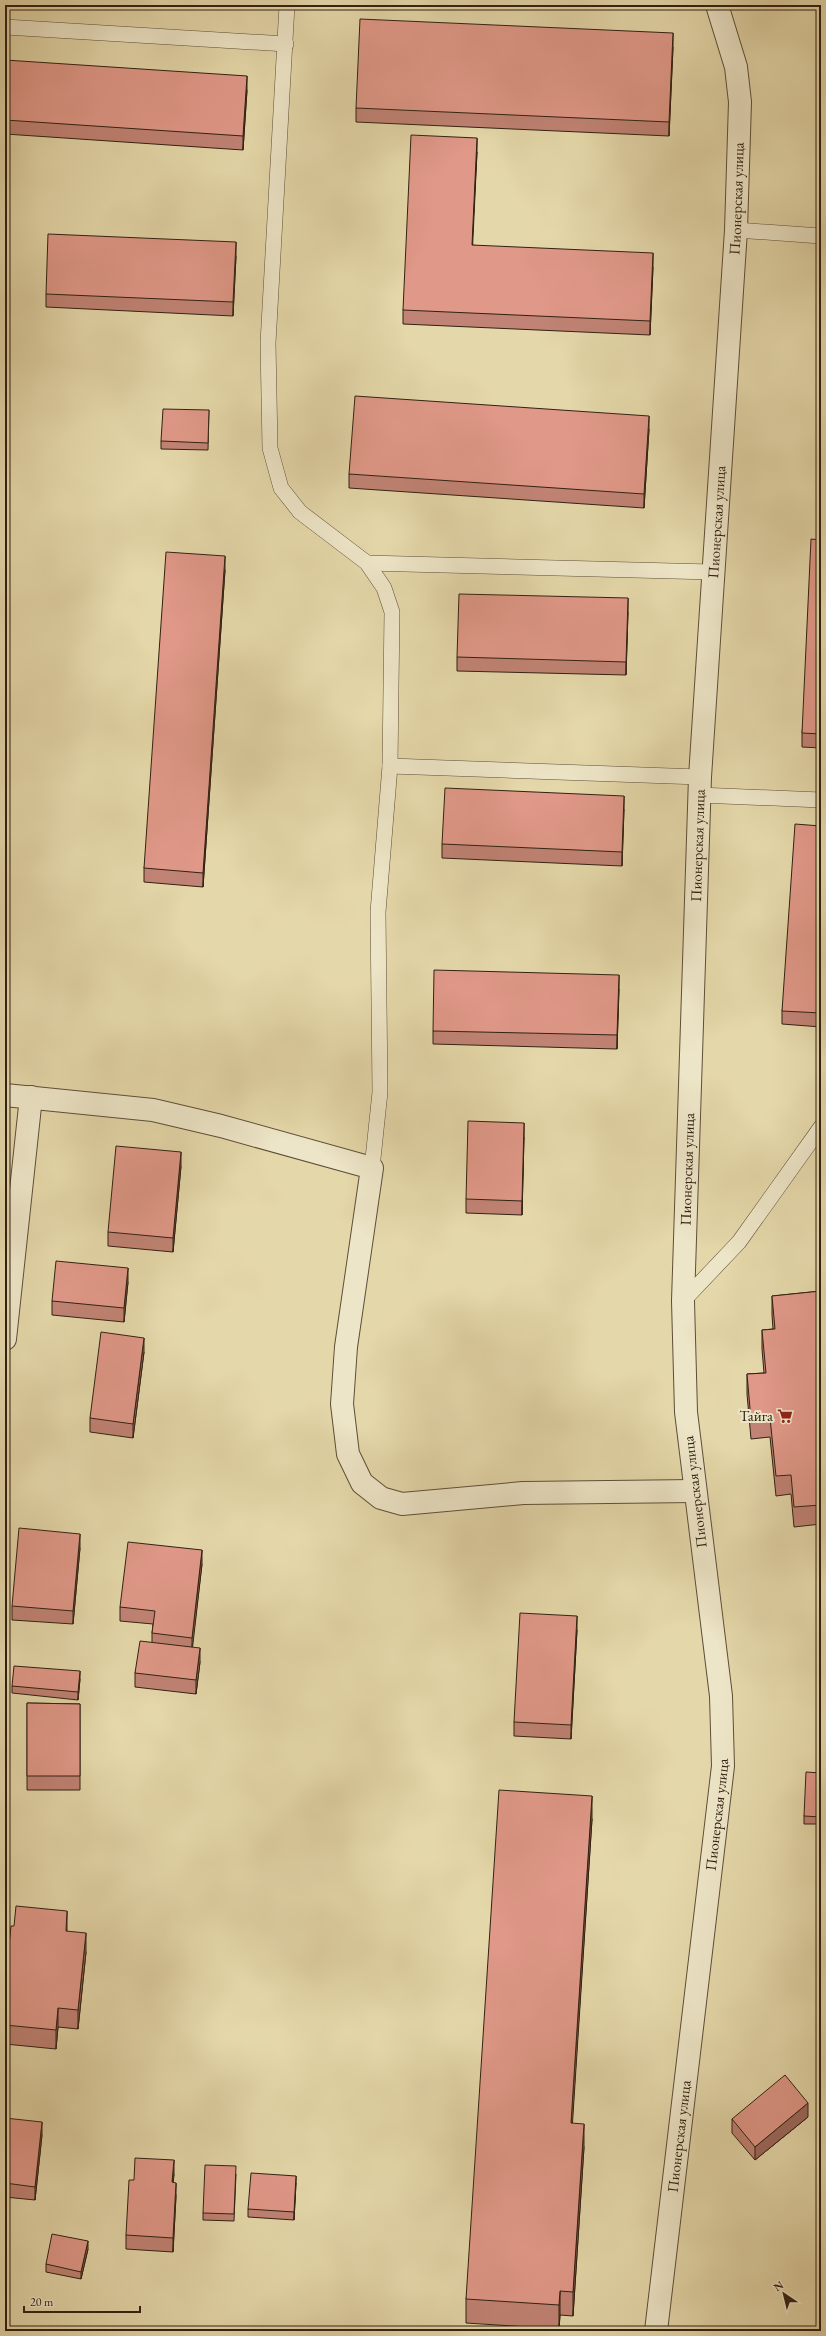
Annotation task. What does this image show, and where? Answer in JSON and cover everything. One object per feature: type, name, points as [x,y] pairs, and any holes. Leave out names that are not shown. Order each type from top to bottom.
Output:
[{"type":"street","name":"Пионерская улица","points":[[656,2331],[723,1766],[721,1696],[686,1412],[683,1301],[700,786],[712,572],[736,230],[740,102],[736,68],[717,5]]},
{"type":"street","points":[[5,1095],[153,1110],[221,1126],[372,1168],[346,1347],[342,1404],[348,1454],[362,1483],[381,1498],[402,1504],[523,1493],[695,1491]]},
{"type":"street","points":[[5,1339],[31,1097]]},
{"type":"lane","points":[[287,5],[268,343],[270,448],[281,488],[300,512],[367,563],[384,588],[392,612],[390,766],[378,912],[380,1092],[372,1168]]},
{"type":"lane","points":[[5,27],[286,44]]},
{"type":"lane","points":[[736,230],[821,236]]},
{"type":"lane","points":[[367,563],[712,572]]},
{"type":"lane","points":[[390,766],[700,786],[821,800]]},
{"type":"lane","points":[[683,1301],[739,1242],[821,1127]]},
{"type":"building","points":[[360,19],[673,33],[669,122],[356,108]]},
{"type":"building","points":[[5,60],[247,76],[243,136],[5,120]]},
{"type":"building","points":[[411,135],[477,138],[472,245],[653,253],[650,321],[403,310]]},
{"type":"building","points":[[48,234],[236,242],[233,302],[46,294]]},
{"type":"building","points":[[355,396],[649,416],[644,494],[349,474]]},
{"type":"building","points":[[163,409],[209,410],[208,443],[161,441]]},
{"type":"building","points":[[821,428],[821,464],[819,464]]},
{"type":"building","points":[[811,539],[821,540],[821,734],[802,733]]},
{"type":"building","points":[[166,552],[225,556],[203,873],[144,868]]},
{"type":"building","points":[[459,594],[628,598],[626,662],[457,657]]},
{"type":"building","points":[[445,788],[624,796],[622,852],[442,844]]},
{"type":"building","points":[[795,824],[821,826],[821,1013],[782,1011]]},
{"type":"building","points":[[434,970],[619,975],[617,1035],[433,1031]]},
{"type":"building","points":[[468,1121],[524,1123],[522,1201],[466,1199]]},
{"type":"building","points":[[116,1146],[181,1152],[173,1238],[108,1232]]},
{"type":"building","points":[[56,1261],[128,1268],[124,1308],[52,1301]]},
{"type":"building","name":"Тайга","points":[[821,1291],[821,1505],[794,1507],[791,1475],[776,1476],[770,1418],[751,1420],[747,1374],[766,1373],[762,1330],[775,1329],[772,1296]]},
{"type":"building","points":[[101,1332],[144,1338],[133,1424],[90,1418]]},
{"type":"building","points":[[19,1528],[80,1534],[73,1611],[12,1606]]},
{"type":"building","points":[[128,1542],[202,1550],[192,1638],[152,1633],[155,1611],[120,1607]]},
{"type":"building","points":[[520,1613],[577,1616],[571,1725],[514,1722]]},
{"type":"building","points":[[140,1641],[200,1648],[196,1680],[135,1673]]},
{"type":"building","points":[[14,1666],[80,1671],[78,1692],[12,1686]]},
{"type":"building","points":[[27,1703],[80,1704],[80,1776],[27,1776]]},
{"type":"building","points":[[806,1772],[821,1773],[821,1817],[804,1816]]},
{"type":"building","points":[[499,1790],[592,1796],[571,2123],[584,2124],[573,2292],[560,2291],[559,2305],[466,2299]]},
{"type":"building","points":[[16,1906],[67,1911],[66,1931],[86,1933],[78,2010],[58,2008],[56,2030],[5,2025],[7,2003],[5,2003],[5,1985],[11,1926],[14,1926]]},
{"type":"building","points":[[785,2075],[808,2103],[755,2147],[732,2119]]},
{"type":"building","points":[[5,2118],[42,2122],[35,2187],[5,2183]]},
{"type":"building","points":[[135,2158],[174,2160],[172,2182],[176,2183],[173,2238],[126,2235],[129,2180],[134,2180]]},
{"type":"building","points":[[205,2165],[236,2166],[234,2214],[203,2213]]},
{"type":"building","points":[[251,2173],[296,2176],[294,2212],[248,2209]]},
{"type":"building","points":[[52,2234],[88,2241],[81,2272],[46,2264]]},
{"type":"place","name":"Тайга","points":[[785,1416]]}]
